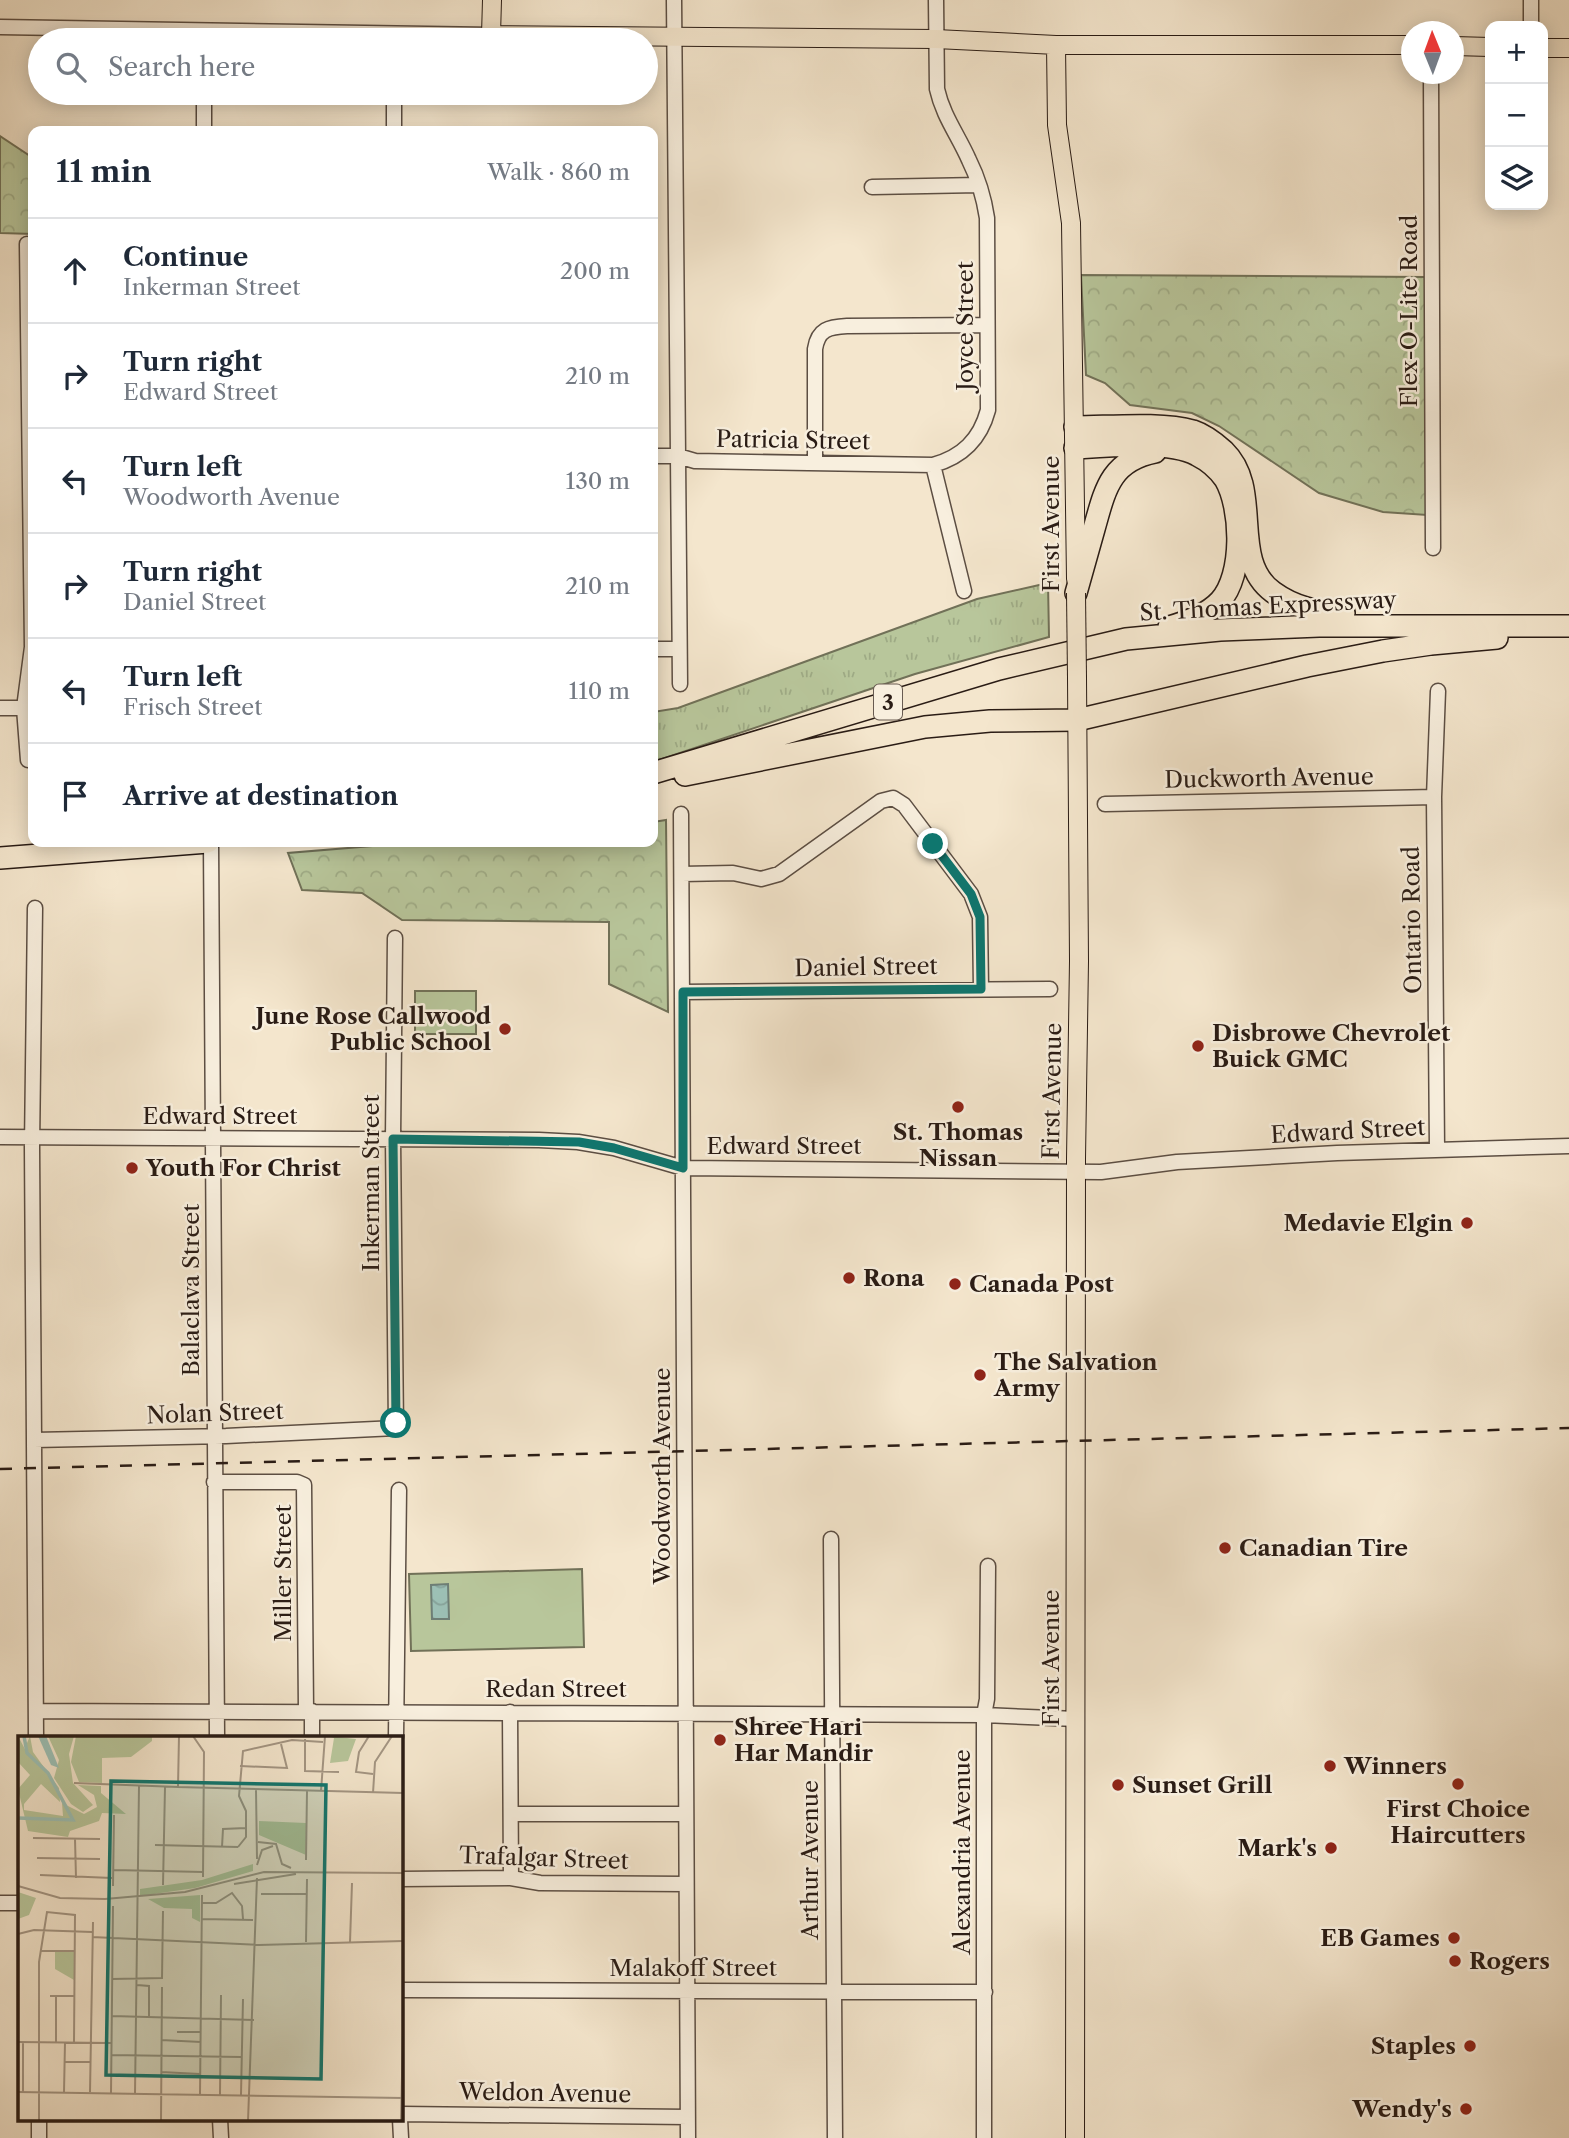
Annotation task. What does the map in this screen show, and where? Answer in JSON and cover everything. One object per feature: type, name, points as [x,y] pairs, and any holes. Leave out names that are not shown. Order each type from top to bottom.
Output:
[{"type":"highway","points":[[1075,438],[1177,428],[1209,438],[1236,467],[1244,485],[1248,545],[1253,566],[1266,587],[1290,603],[1326,612],[1465,618],[1513,626]]},
{"type":"highway","points":[[1075,438],[1194,453],[1210,463],[1223,476],[1234,503],[1236,571],[1226,594],[1209,611],[1175,625],[1126,639]]},
{"type":"highway","points":[[1076,593],[1100,502],[1110,480],[1120,467],[1144,454],[1168,450],[1185,451]]},
{"type":"highway","name":"St. Thomas Expressway","points":[[658,771],[999,669],[1126,639],[1220,630],[1307,626],[1569,626]]},
{"type":"highway","points":[[658,779],[713,771],[925,727],[990,721],[1077,720],[1383,651],[1431,644],[1569,635]]},
{"type":"highway","points":[[0,858],[210,849]]},
{"type":"main road","points":[[491,28],[492,0]]},
{"type":"main road","points":[[658,37],[936,39],[1056,45],[1401,46]]},
{"type":"main road","name":"First Avenue","points":[[1056,45],[1057,125],[1071,223],[1075,438],[1079,961],[1076,1171],[1075,2138]]},
{"type":"main road","points":[[1464,46],[1485,47]]},
{"type":"main road","points":[[1548,48],[1569,48]]},
{"type":"street","points":[[674,0],[680,684]]},
{"type":"street","name":"Joyce Street","points":[[933,465],[968,448],[976,438],[985,419],[989,388],[987,218],[970,160],[940,102],[937,89],[936,0]]},
{"type":"street","points":[[1531,0],[1531,21]]},
{"type":"street","points":[[0,27],[28,28]]},
{"type":"street","name":"Flex-O-Lite Road","points":[[1430,84],[1433,548]]},
{"type":"street","points":[[204,125],[205,105]]},
{"type":"street","points":[[394,105],[394,126]]},
{"type":"street","points":[[872,187],[979,185]]},
{"type":"street","points":[[27,244],[28,325]]},
{"type":"street","points":[[815,463],[815,349],[822,332],[827,328],[847,326],[987,325]]},
{"type":"street","name":"Patricia Street","points":[[658,456],[678,456],[695,461],[933,465]]},
{"type":"street","points":[[933,465],[964,591]]},
{"type":"street","points":[[658,649],[680,649]]},
{"type":"street","points":[[28,678],[24,708],[28,750]]},
{"type":"street","name":"Ontario Road","points":[[1437,1149],[1434,797],[1438,691]]},
{"type":"street","points":[[0,708],[24,708]]},
{"type":"street","name":"Duckworth Avenue","points":[[1105,804],[1434,797]]},
{"type":"street","points":[[682,874],[733,873],[761,879],[779,874],[881,802],[893,798],[904,805],[971,894],[980,917],[981,989]]},
{"type":"street","name":"Woodworth Avenue","points":[[681,814],[688,2138]]},
{"type":"street","name":"Balaclava Street","points":[[210,849],[217,1736]]},
{"type":"street","points":[[35,908],[32,1137],[36,1736]]},
{"type":"street","name":"Inkerman Street","points":[[395,937],[393,1139],[396,1428]]},
{"type":"street","name":"Daniel Street","points":[[683,992],[1050,989]]},
{"type":"street","name":"Edward Street","points":[[0,1137],[579,1142],[614,1148],[683,1168],[1101,1172],[1177,1162],[1437,1149],[1569,1146]]},
{"type":"street","name":"Nolan Street","points":[[34,1440],[396,1428]]},
{"type":"street","name":"Miller Street","points":[[214,1482],[297,1482],[304,1485],[309,1711]]},
{"type":"street","points":[[396,1736],[398,1490]]},
{"type":"street","name":"Arthur Avenue","points":[[831,1539],[835,2138]]},
{"type":"street","name":"Alexandria Avenue","points":[[984,2138],[984,1715],[987,1700],[988,1566]]},
{"type":"street","name":"Redan Street","points":[[36,1711],[984,1715],[1076,1719]]},
{"type":"street","points":[[309,1711],[312,1736]]},
{"type":"street","points":[[510,1712],[511,1878]]},
{"type":"street","points":[[511,1814],[686,1814]]},
{"type":"street","name":"Trafalgar Street","points":[[402,1879],[511,1878],[540,1883],[686,1884]]},
{"type":"street","points":[[0,1903],[18,1903]]},
{"type":"street","name":"Malakoff Street","points":[[402,1990],[985,1992]]},
{"type":"street","name":"Weldon Avenue","points":[[402,2116],[688,2117]]},
{"type":"street","points":[[39,2120],[39,2138]]},
{"type":"street","points":[[220,2120],[220,2138]]},
{"type":"street","points":[[400,2120],[401,2138]]},
{"type":"green space","points":[[0,136],[28,155],[28,234],[0,233]]},
{"type":"green space","points":[[1081,275],[1425,277],[1427,515],[1383,512],[1319,493],[1219,426],[1192,413],[1130,405],[1105,383],[1086,375]]},
{"type":"green space","points":[[1048,583],[1049,637],[915,674],[658,760],[658,711],[678,708],[977,599]]},
{"type":"green space","points":[[666,820],[668,1012],[609,984],[609,922],[402,920],[362,893],[302,890],[288,853],[361,847],[658,847],[658,821]]},
{"type":"green space","points":[[415,991],[476,991],[476,1034],[415,1034]]},
{"type":"green space","points":[[582,1569],[584,1647],[411,1651],[409,1574]]},
{"type":"water","points":[[448,1584],[449,1619],[432,1619],[431,1585]]},
{"type":"railway","points":[[0,1469],[1569,1428]]},
{"type":"place","name":"June Rose Callwood Public School","points":[[505,1029]]},
{"type":"place","name":"Disbrowe Chevrolet Buick GMC","points":[[1198,1046]]},
{"type":"place","name":"St. Thomas Nissan","points":[[958,1107]]},
{"type":"place","name":"Youth For Christ","points":[[132,1168]]},
{"type":"place","name":"Medavie Elgin","points":[[1467,1223]]},
{"type":"place","name":"Rona","points":[[849,1278]]},
{"type":"place","name":"Canada Post","points":[[955,1284]]},
{"type":"place","name":"The Salvation Army","points":[[980,1375]]},
{"type":"place","name":"Canadian Tire","points":[[1225,1548]]},
{"type":"place","name":"Shree Hari Har Mandir","points":[[720,1740]]},
{"type":"place","name":"Winners","points":[[1330,1766]]},
{"type":"place","name":"First Choice Haircutters","points":[[1458,1784]]},
{"type":"place","name":"Sunset Grill","points":[[1118,1785]]},
{"type":"place","name":"Mark's","points":[[1331,1848]]},
{"type":"place","name":"EB Games","points":[[1454,1938]]},
{"type":"place","name":"Rogers","points":[[1455,1961]]},
{"type":"place","name":"Staples","points":[[1470,2046]]},
{"type":"place","name":"Wendy's","points":[[1466,2109]]},
{"type":"route","points":[[396,1423],[393,1139],[579,1142],[614,1148],[683,1168],[683,992],[981,989],[980,917],[971,894],[933,844]]}]
